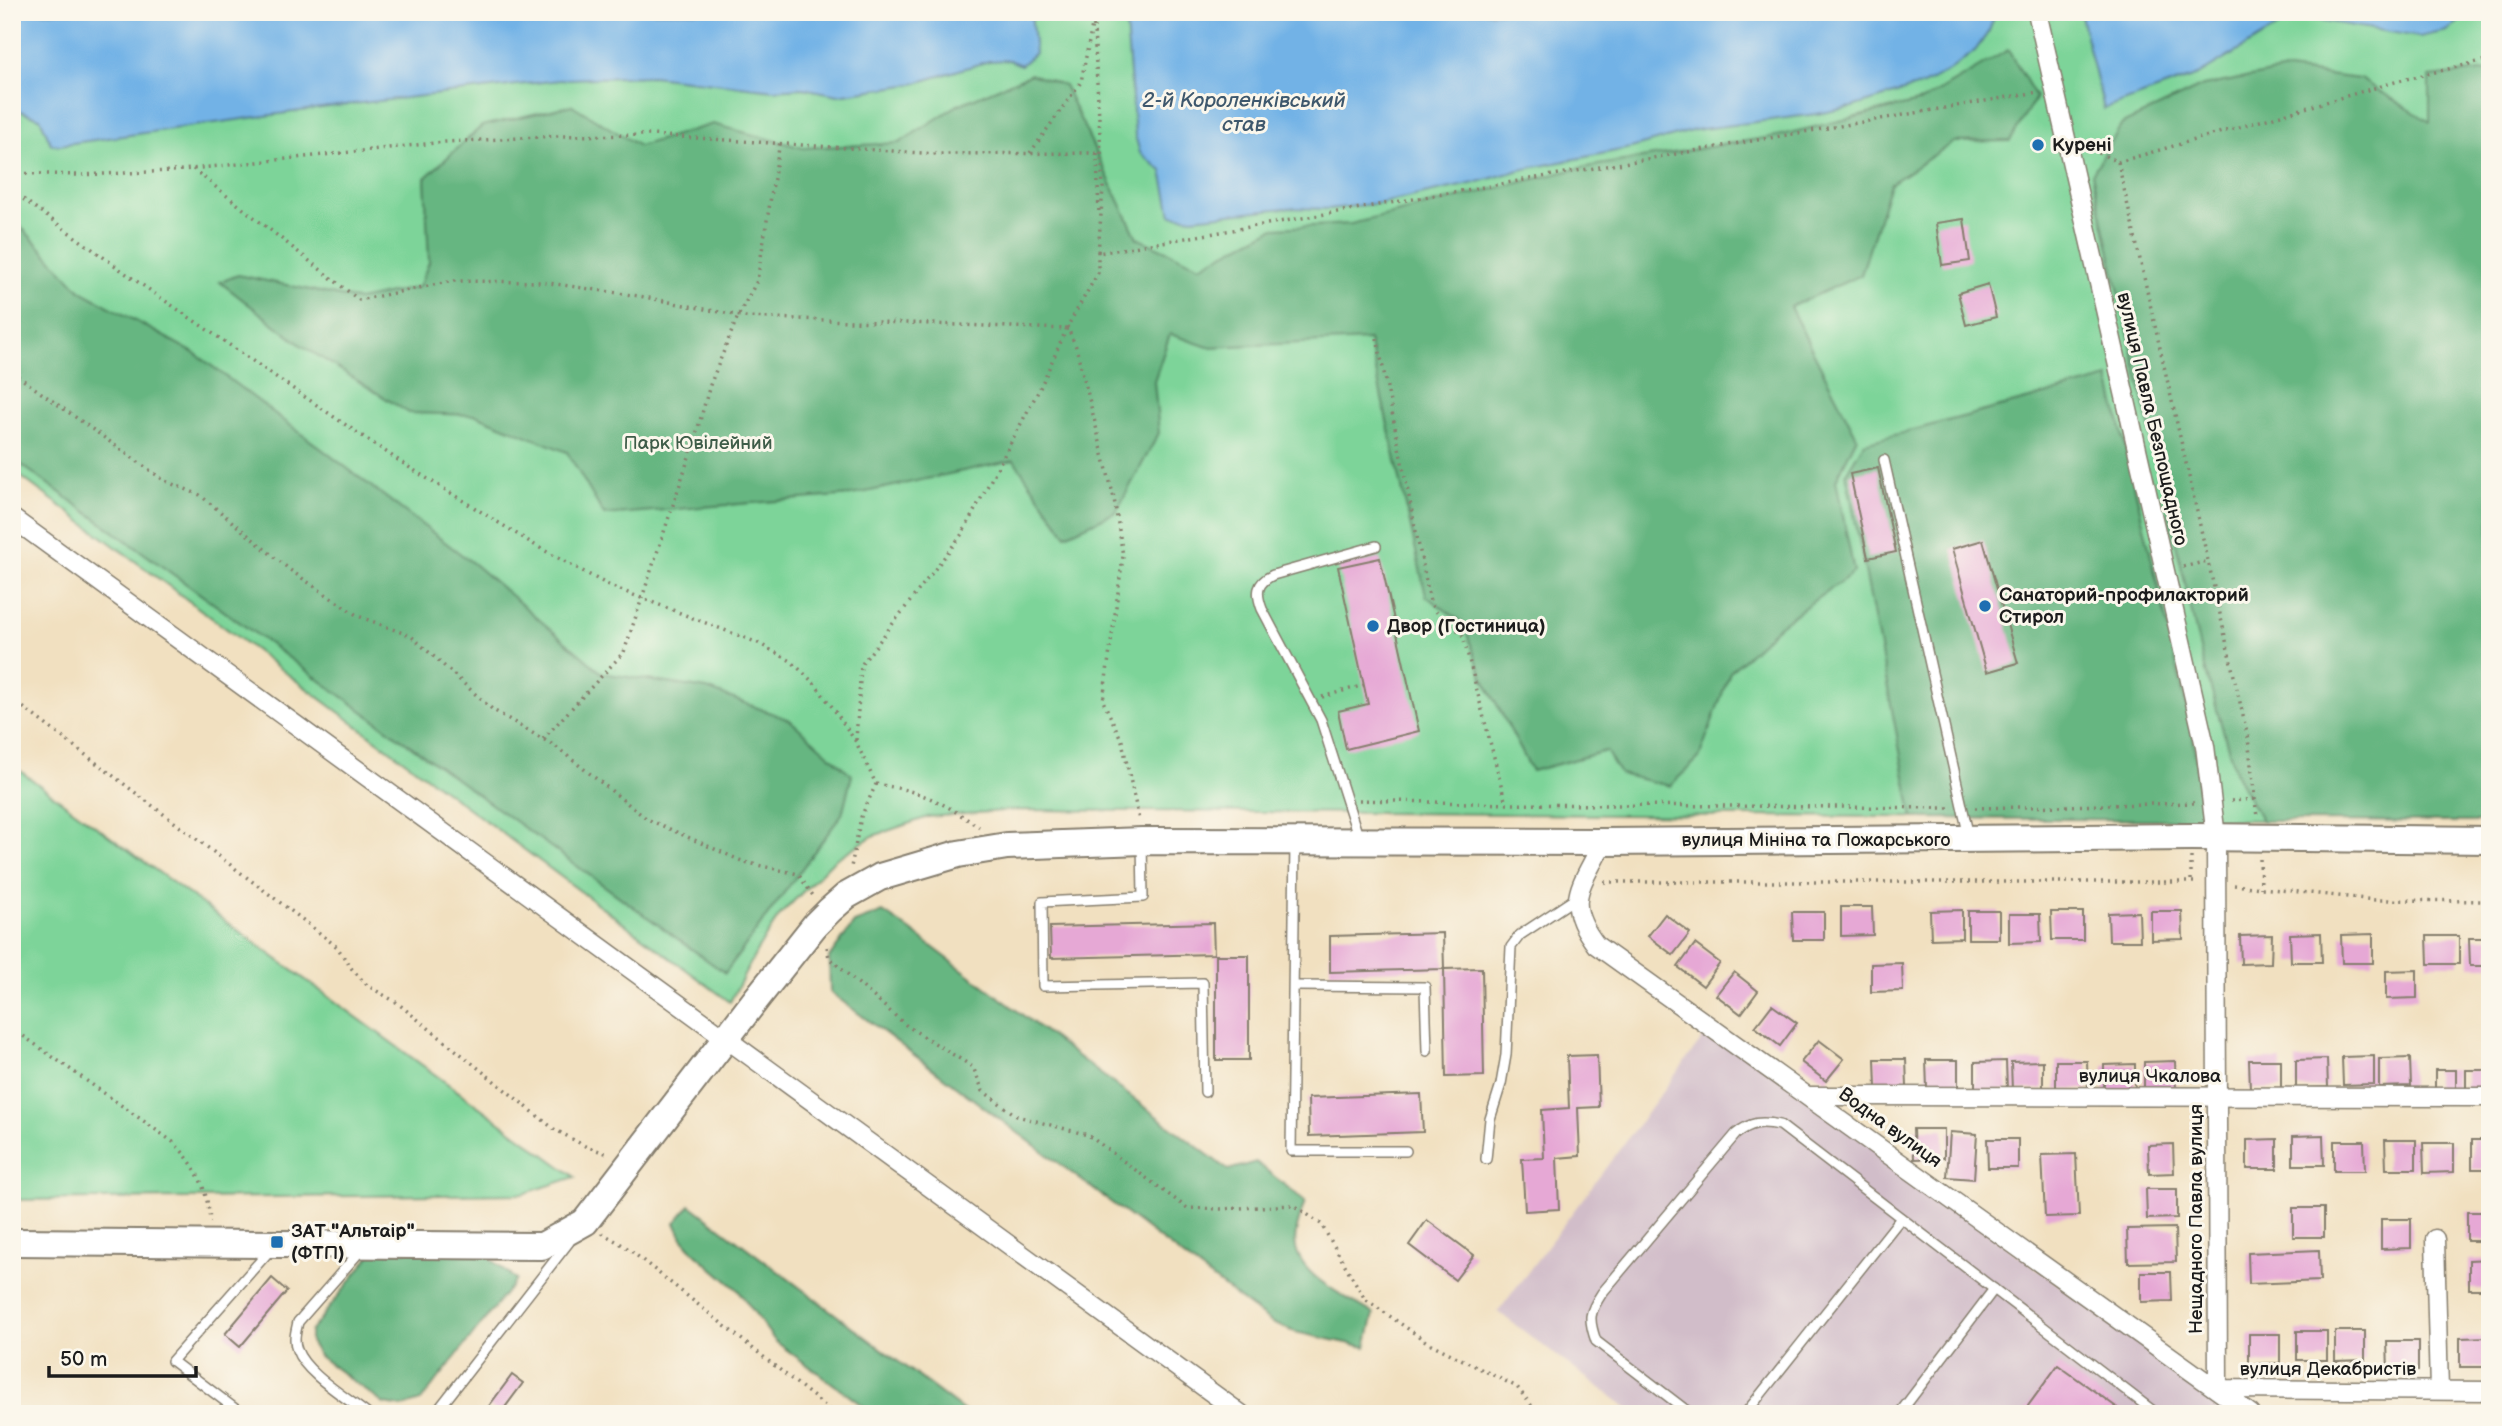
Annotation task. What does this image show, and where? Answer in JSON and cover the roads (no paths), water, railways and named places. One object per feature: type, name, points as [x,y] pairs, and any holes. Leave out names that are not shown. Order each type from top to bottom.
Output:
[{"type":"street","name":"вулиця Павла Безпощадного","points":[[2037,12],[2205,746],[2216,837]]},
{"type":"street","points":[[12,518],[1241,1414]]},
{"type":"street","name":"вулиця Мініна та Пожарського","points":[[585,1222],[822,918],[846,896],[880,877],[958,854],[1007,846],[1142,841],[1603,842],[2216,837],[2490,840]]},
{"type":"street","name":"Нещадного Павла вулиця","points":[[2216,837],[2218,1390]]},
{"type":"street","points":[[1580,890],[1603,842]]},
{"type":"street","name":"Водна вулиця","points":[[1580,890],[1578,915],[1584,929],[1597,944],[2251,1414]]},
{"type":"street","name":"вулиця Чкалова","points":[[1811,1096],[2490,1097]]},
{"type":"street","points":[[12,1242],[542,1246],[585,1222]]},
{"type":"street","name":"вулиця Декабристів","points":[[2435,1239],[2439,1391]]},
{"type":"street","name":"вулиця Декабристів","points":[[2218,1390],[2490,1391]]},
{"type":"lane","points":[[1884,460],[1969,839]]},
{"type":"lane","points":[[1359,841],[1330,744],[1311,699],[1257,597],[1259,586],[1264,579],[1273,575],[1376,546]]},
{"type":"lane","points":[[1142,841],[1143,897],[1042,902],[1043,986],[1203,983],[1205,1092]]},
{"type":"lane","points":[[1295,841],[1291,1152],[1406,1151]]},
{"type":"lane","points":[[1486,1159],[1490,1119],[1499,1092],[1506,1055],[1511,947],[1520,935],[1580,890]]},
{"type":"lane","points":[[1294,986],[1425,987],[1427,1051]]},
{"type":"lane","points":[[1691,1414],[1596,1341],[1589,1324],[1592,1309],[1602,1293],[1736,1134],[1747,1125],[1763,1121],[1780,1125],[2157,1414]]},
{"type":"lane","points":[[1745,1414],[1901,1218]]},
{"type":"lane","points":[[435,1414],[585,1222]]},
{"type":"lane","points":[[242,1414],[172,1361],[277,1242]]},
{"type":"lane","points":[[366,1245],[298,1322],[295,1336],[296,1347],[307,1366],[367,1414]]},
{"type":"lane","points":[[1899,1414],[1994,1289]]},
{"type":"water","points":[[12,12],[1031,12],[1035,53],[1021,65],[1009,60],[989,61],[913,84],[838,95],[802,88],[774,90],[652,76],[569,79],[336,106],[59,145],[51,144],[40,118],[12,108]]},
{"type":"water","name":"2-й Короленківський став","points":[[1125,12],[1996,12],[1989,31],[1975,51],[1950,70],[1923,85],[1852,107],[1695,130],[1631,148],[1520,170],[1475,183],[1382,203],[1329,209],[1285,208],[1193,218],[1171,215],[1162,171],[1140,153],[1135,135]]},
{"type":"water","points":[[2080,12],[2471,12],[2447,31],[2419,37],[2318,20],[2291,19],[2198,75],[2104,109]]},
{"type":"place","name":"Курені","points":[[2038,145]]},
{"type":"place","name":"Санаторий-профилакторий Стирол","points":[[1985,606]]},
{"type":"place","name":"Двор (Гостиница)","points":[[1373,626]]},
{"type":"place","name":"ЗАТ \"Альтаір\" (ФТП)","points":[[277,1242]]},
{"type":"park label","name":"Парк Ювілейний","points":[[698,443]]}]
